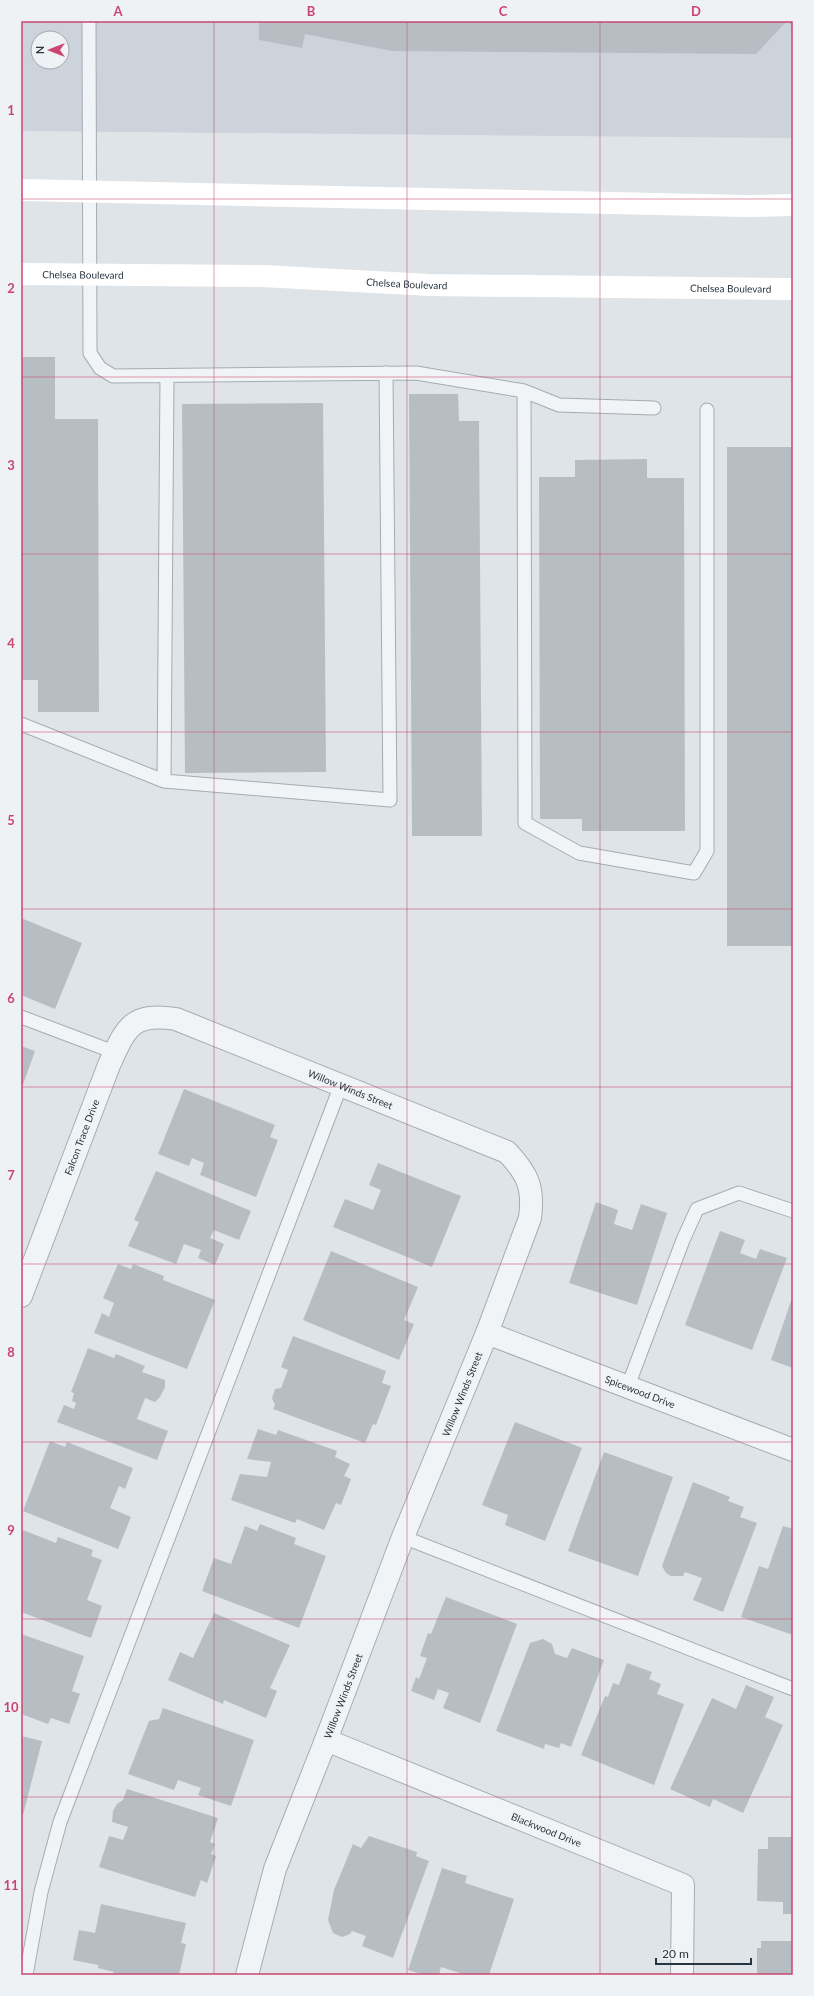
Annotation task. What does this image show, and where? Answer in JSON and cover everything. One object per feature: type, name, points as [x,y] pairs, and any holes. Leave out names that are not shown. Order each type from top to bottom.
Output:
[{"type":"main road","points":[[21,190],[351,196],[747,206],[793,205]]},
{"type":"main road","name":"Chelsea Boulevard","points":[[21,274],[262,276],[430,285],[793,289]]},
{"type":"street","name":"Falcon Trace Drive","points":[[21,1296],[114,1052],[127,1029],[145,1018],[160,1017],[176,1019]]},
{"type":"street","name":"Willow Winds Street","points":[[176,1019],[507,1152],[520,1165],[529,1181],[532,1200],[530,1218],[487,1332],[403,1537],[326,1740],[274,1869],[247,1975]]},
{"type":"street","name":"Spicewood Drive","points":[[487,1332],[793,1450]]},
{"type":"street","name":"Blackwood Drive","points":[[326,1740],[683,1885],[682,1975]]},
{"type":"lane","points":[[89,21],[90,353],[100,368],[113,376],[416,373],[524,391],[559,405],[654,408]]},
{"type":"lane","points":[[21,724],[164,782],[390,800],[386,373]]},
{"type":"lane","points":[[164,782],[167,376]]},
{"type":"lane","points":[[524,391],[525,823],[579,854],[694,873],[706,851],[706,410]]},
{"type":"lane","points":[[21,1017],[114,1052]]},
{"type":"lane","points":[[26,1975],[40,1892],[60,1822],[340,1086]]},
{"type":"lane","points":[[628,1386],[683,1240],[697,1208],[739,1193],[793,1211]]},
{"type":"lane","points":[[403,1537],[793,1689]]},
{"type":"shaded area","points":[[21,21],[793,21],[793,138],[21,131]]},
{"type":"building","points":[[259,21],[787,21],[756,54],[392,51],[305,34],[302,48],[259,40]]},
{"type":"building","points":[[787,21],[793,21],[793,27]]},
{"type":"building","points":[[21,357],[55,357],[55,419],[98,419],[99,712],[38,712],[38,680],[21,680]]},
{"type":"building","points":[[409,394],[458,394],[459,421],[479,421],[482,836],[412,836]]},
{"type":"building","points":[[323,403],[326,772],[185,773],[182,404]]},
{"type":"building","points":[[727,447],[793,447],[793,946],[727,946]]},
{"type":"building","points":[[647,459],[647,478],[684,478],[685,831],[582,831],[582,819],[540,819],[539,477],[575,477],[575,460]]},
{"type":"building","points":[[21,918],[82,943],[55,1009],[21,995]]},
{"type":"building","points":[[21,1046],[35,1051],[21,1090]]},
{"type":"building","points":[[184,1089],[275,1125],[270,1137],[278,1140],[256,1197],[200,1175],[204,1163],[192,1158],[189,1166],[158,1154]]},
{"type":"building","points":[[378,1163],[461,1196],[432,1267],[333,1227],[345,1199],[373,1210],[381,1190],[369,1185]]},
{"type":"building","points":[[156,1171],[251,1211],[239,1240],[214,1230],[210,1238],[224,1244],[215,1265],[198,1258],[201,1250],[184,1244],[176,1264],[128,1246],[139,1222],[134,1220]]},
{"type":"building","points":[[596,1202],[618,1210],[614,1224],[632,1230],[641,1204],[667,1213],[637,1305],[569,1283]]},
{"type":"building","points":[[720,1231],[745,1240],[740,1253],[756,1259],[760,1249],[787,1258],[752,1350],[685,1325]]},
{"type":"building","points":[[331,1251],[418,1287],[404,1320],[414,1324],[399,1360],[303,1320]]},
{"type":"building","points":[[118,1264],[131,1269],[133,1264],[164,1276],[163,1280],[215,1300],[187,1369],[94,1333],[102,1313],[109,1317],[114,1303],[103,1298]]},
{"type":"building","points":[[793,1295],[793,1368],[771,1360]]},
{"type":"building","points":[[293,1336],[386,1371],[382,1383],[391,1386],[376,1425],[373,1424],[365,1443],[273,1409],[275,1405],[272,1398],[275,1389],[281,1388],[288,1370],[281,1367]]},
{"type":"building","points":[[88,1348],[114,1358],[116,1354],[145,1366],[142,1372],[165,1380],[165,1387],[160,1397],[155,1402],[145,1398],[137,1419],[168,1431],[157,1460],[57,1422],[64,1405],[74,1409],[76,1403],[72,1401],[74,1393],[71,1392]]},
{"type":"building","points":[[515,1422],[582,1448],[545,1541],[505,1525],[508,1515],[482,1505]]},
{"type":"building","points":[[258,1429],[276,1435],[278,1430],[337,1451],[335,1457],[350,1464],[344,1476],[351,1479],[341,1505],[336,1503],[324,1530],[297,1519],[295,1523],[231,1500],[240,1474],[267,1477],[271,1462],[247,1459]]},
{"type":"building","points":[[50,1441],[65,1447],[67,1442],[133,1468],[125,1489],[119,1486],[110,1508],[131,1517],[118,1549],[23,1511]]},
{"type":"building","points":[[604,1452],[673,1477],[638,1576],[568,1551]]},
{"type":"building","points":[[693,1482],[730,1497],[728,1501],[744,1507],[740,1517],[757,1523],[723,1612],[693,1600],[702,1578],[685,1572],[683,1576],[671,1576],[666,1573],[662,1566]]},
{"type":"building","points":[[260,1524],[296,1538],[294,1544],[326,1556],[299,1628],[202,1591],[214,1558],[231,1564],[245,1526],[257,1531]]},
{"type":"building","points":[[783,1526],[793,1529],[793,1635],[741,1617],[759,1566],[768,1569]]},
{"type":"building","points":[[23,1530],[56,1543],[58,1537],[93,1550],[91,1556],[102,1560],[87,1600],[102,1606],[91,1638],[21,1612],[21,1534]]},
{"type":"building","points":[[446,1597],[517,1624],[480,1723],[443,1708],[449,1693],[438,1689],[434,1700],[411,1691],[416,1677],[419,1679],[427,1658],[420,1656],[428,1633],[431,1634]]},
{"type":"building","points":[[214,1613],[290,1645],[270,1688],[277,1691],[266,1718],[224,1700],[223,1704],[168,1680],[180,1652],[193,1658]]},
{"type":"building","points":[[21,1634],[84,1656],[72,1691],[80,1694],[69,1724],[51,1718],[48,1724],[21,1714]]},
{"type":"building","points":[[543,1639],[552,1644],[555,1654],[567,1658],[572,1648],[604,1660],[571,1747],[561,1743],[559,1748],[545,1744],[544,1749],[496,1731],[530,1643]]},
{"type":"building","points":[[627,1663],[652,1672],[649,1679],[661,1684],[657,1694],[684,1704],[654,1785],[581,1755],[605,1696],[608,1697],[613,1683],[619,1685]]},
{"type":"building","points":[[746,1685],[774,1697],[765,1717],[783,1725],[743,1813],[713,1799],[710,1807],[670,1789],[712,1698],[736,1709]]},
{"type":"building","points":[[163,1708],[254,1740],[231,1806],[198,1795],[201,1788],[178,1780],[174,1790],[128,1774],[149,1721],[159,1719]]},
{"type":"building","points":[[21,1736],[42,1741],[23,1815],[21,1814]]},
{"type":"building","points":[[127,1789],[218,1818],[210,1842],[215,1844],[211,1854],[216,1856],[207,1883],[201,1880],[195,1897],[99,1867],[109,1836],[123,1840],[128,1827],[112,1822],[113,1811],[117,1804],[123,1800]]},
{"type":"building","points":[[369,1836],[417,1852],[416,1856],[429,1861],[393,1958],[362,1946],[366,1936],[352,1931],[350,1934],[342,1937],[333,1933],[328,1920],[334,1890],[353,1844],[361,1848]]},
{"type":"building","points":[[768,1837],[793,1837],[793,1914],[783,1914],[783,1902],[757,1901],[758,1849],[768,1849]]},
{"type":"building","points":[[442,1868],[467,1876],[465,1883],[514,1899],[489,1975],[466,1975],[441,1967],[439,1975],[424,1975],[408,1970]]},
{"type":"building","points":[[101,1904],[186,1923],[181,1943],[186,1944],[179,1975],[113,1975],[114,1972],[98,1968],[98,1965],[73,1960],[79,1930],[95,1933]]},
{"type":"building","points":[[761,1941],[793,1941],[793,1975],[757,1975],[757,1948],[761,1948]]}]
